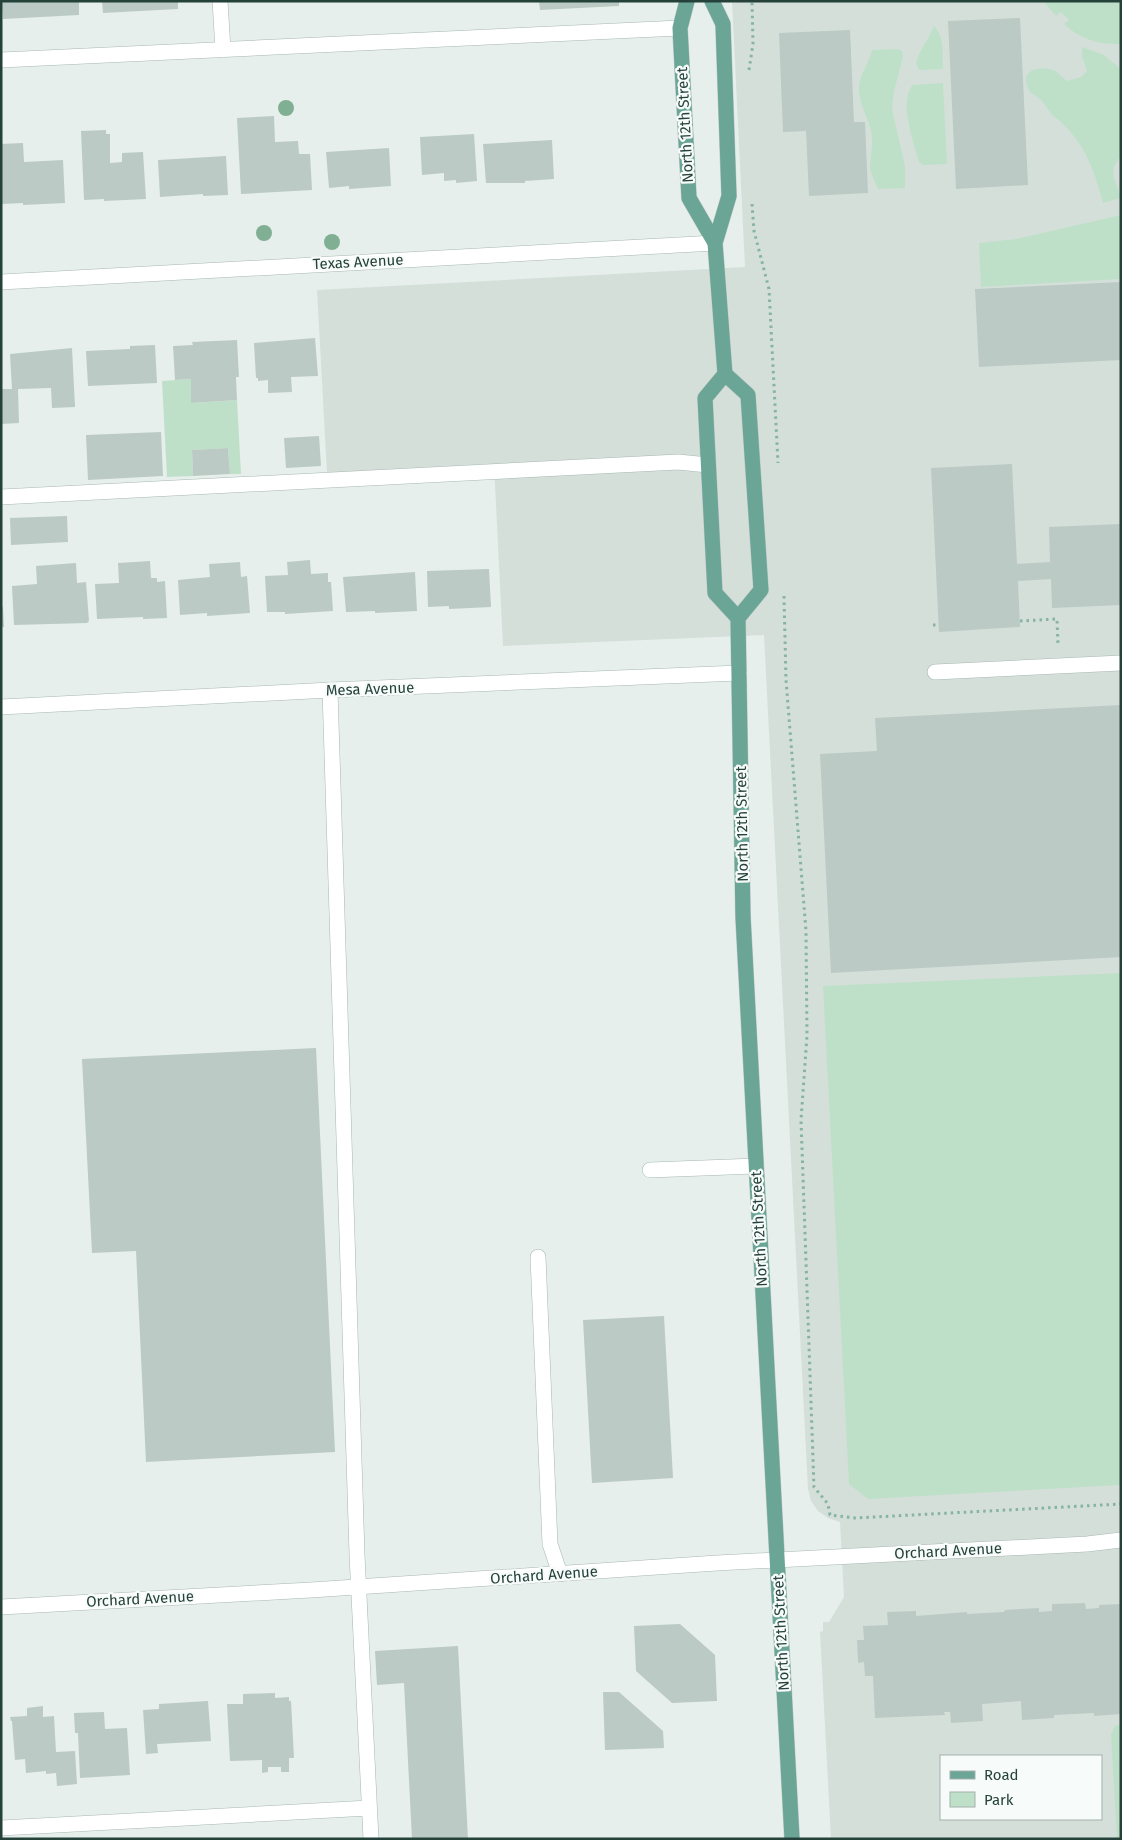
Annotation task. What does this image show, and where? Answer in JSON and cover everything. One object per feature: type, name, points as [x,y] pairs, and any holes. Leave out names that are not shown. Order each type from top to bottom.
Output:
[{"type":"main road","name":"North 12th Street","points":[[687,1],[680,28],[689,198],[715,243]]},
{"type":"main road","name":"North 12th Street","points":[[712,1],[723,24],[729,196],[715,243],[725,374]]},
{"type":"main road","points":[[725,374],[748,395],[761,590],[738,618],[715,593],[708,465],[705,398],[725,374]]},
{"type":"main road","name":"North 12th Street","points":[[738,618],[743,917],[792,1839]]},
{"type":"street","points":[[220,1],[223,50]]},
{"type":"street","points":[[1,60],[680,28]]},
{"type":"street","name":"Texas Avenue","points":[[1,282],[715,243]]},
{"type":"street","points":[[1,497],[678,462],[708,465]]},
{"type":"street","points":[[935,672],[1121,663]]},
{"type":"street","name":"Mesa Avenue","points":[[1,707],[330,690],[739,673]]},
{"type":"street","points":[[330,690],[359,1586],[370,1839]]},
{"type":"street","points":[[650,1170],[756,1166]]},
{"type":"street","points":[[538,1257],[550,1544],[560,1574]]},
{"type":"street","name":"Orchard Avenue","points":[[1,1606],[778,1560],[1086,1544],[1121,1540]]},
{"type":"street","name":"Orchard Avenue","points":[[1086,1544],[1121,1550]]},
{"type":"street","points":[[1,1828],[369,1808]]},
{"type":"path","points":[[748,75],[753,44],[752,1]]},
{"type":"path","points":[[752,201],[754,230],[769,289],[778,465]]},
{"type":"path","points":[[783,592],[786,680],[806,931],[807,1036],[801,1120],[814,1487],[828,1504],[830,1515],[855,1518],[1121,1504]]},
{"type":"path","points":[[1020,621],[1057,619],[1059,666]]},
{"type":"path","points":[[933,625],[939,625]]},
{"type":"shaded area","points":[[732,1],[1121,1],[1121,1839],[831,1839],[820,1632],[823,1631],[823,1622],[829,1622],[844,1597],[840,1522],[828,1518],[818,1511],[811,1501],[808,1489],[764,635],[503,646],[494,464],[327,473],[317,290],[745,267]]},
{"type":"green space","points":[[1043,1],[1121,1],[1121,44],[1098,42],[1076,34],[1064,24],[1069,20],[1061,12],[1056,16]]},
{"type":"green space","points":[[934,26],[940,35],[943,69],[919,70],[916,63],[917,58]]},
{"type":"green space","points":[[1082,47],[1104,55],[1121,69],[1121,156],[1114,166],[1113,174],[1121,198],[1103,203],[1089,161],[1079,143],[1063,124],[1052,115],[1041,100],[1030,91],[1026,83],[1028,73],[1032,70],[1043,68],[1055,71],[1067,81],[1081,77],[1087,71],[1082,57]]},
{"type":"green space","points":[[898,49],[902,51],[903,57],[894,91],[892,109],[905,166],[905,188],[878,189],[870,167],[872,136],[860,99],[859,87],[872,50]]},
{"type":"green space","points":[[943,83],[947,164],[923,165],[919,162],[908,122],[907,101],[909,92],[913,85]]},
{"type":"green space","points":[[1121,215],[1121,279],[981,287],[979,243],[1016,239]]},
{"type":"green space","points":[[191,379],[192,403],[237,400],[241,474],[230,474],[228,448],[192,450],[193,476],[167,477],[162,381]]},
{"type":"green space","points":[[1121,973],[1121,1485],[868,1499],[849,1484],[823,986]]},
{"type":"green space","points":[[1121,1724],[1121,1839],[1117,1839],[1111,1735],[1115,1726]]},
{"type":"building","points":[[2,1],[79,1],[79,15],[3,19]]},
{"type":"building","points":[[102,1],[178,1],[178,9],[103,13]]},
{"type":"building","points":[[539,1],[619,1],[619,6],[540,10]]},
{"type":"building","points":[[1020,18],[1028,185],[956,189],[948,21]]},
{"type":"building","points":[[850,30],[854,122],[865,122],[868,193],[809,196],[806,131],[783,132],[779,33]]},
{"type":"building","points":[[274,116],[275,142],[298,141],[299,154],[310,154],[312,190],[241,194],[237,118]]},
{"type":"building","points":[[106,130],[106,134],[110,134],[110,163],[122,162],[122,153],[143,152],[146,199],[84,200],[81,131]]},
{"type":"building","points":[[474,134],[477,181],[456,183],[456,180],[444,181],[444,173],[422,175],[420,137]]},
{"type":"building","points":[[552,140],[554,179],[525,181],[525,183],[486,183],[483,144]]},
{"type":"building","points":[[23,143],[24,162],[63,160],[65,203],[2,204],[1,144]]},
{"type":"building","points":[[389,148],[391,186],[349,189],[349,186],[329,188],[326,152]]},
{"type":"building","points":[[226,156],[228,195],[203,196],[203,194],[160,197],[158,160]]},
{"type":"building","points":[[1121,282],[1121,360],[979,367],[975,289]]},
{"type":"building","points":[[315,338],[318,376],[291,377],[292,392],[268,393],[268,380],[258,381],[258,378],[256,378],[254,343]]},
{"type":"building","points":[[237,340],[239,377],[236,377],[237,400],[191,403],[191,379],[175,380],[173,346],[193,345],[192,342]]},
{"type":"building","points":[[155,345],[157,383],[88,386],[86,351],[130,349],[130,346]]},
{"type":"building","points":[[72,348],[75,407],[52,408],[51,388],[18,389],[19,423],[1,424],[1,389],[12,389],[10,354]]},
{"type":"building","points":[[161,432],[163,476],[88,480],[86,435]]},
{"type":"building","points":[[319,436],[321,466],[286,468],[284,438]]},
{"type":"building","points":[[228,448],[230,474],[193,476],[192,450]]},
{"type":"building","points":[[1012,464],[1017,564],[1050,562],[1049,527],[1121,524],[1121,605],[1052,608],[1051,579],[1018,581],[1020,627],[939,632],[931,468]]},
{"type":"building","points":[[67,516],[68,542],[11,545],[10,518]]},
{"type":"building","points":[[310,560],[311,574],[328,573],[328,582],[331,582],[333,611],[285,614],[285,612],[267,612],[265,576],[288,575],[287,562]]},
{"type":"building","points":[[150,561],[151,578],[157,578],[157,582],[165,581],[167,618],[97,619],[95,584],[119,583],[118,563]]},
{"type":"building","points":[[240,562],[241,577],[247,576],[250,613],[207,616],[207,613],[180,615],[178,580],[210,577],[209,564]]},
{"type":"building","points":[[76,563],[77,583],[86,582],[89,621],[87,623],[14,625],[12,586],[37,584],[36,566]]},
{"type":"building","points":[[489,569],[491,607],[449,609],[449,606],[428,607],[427,571]]},
{"type":"building","points":[[415,572],[417,611],[346,612],[343,577]]},
{"type":"building","points":[[1,607],[3,607],[4,627],[1,627]]},
{"type":"building","points":[[1121,705],[1121,957],[831,973],[820,754],[877,751],[875,718]]},
{"type":"building","points":[[316,1048],[335,1452],[146,1462],[136,1251],[92,1253],[82,1059]]},
{"type":"building","points":[[664,1316],[673,1478],[592,1483],[583,1320]]},
{"type":"building","points":[[1085,1603],[1086,1609],[1099,1608],[1099,1605],[1121,1604],[1121,1714],[1094,1716],[1094,1713],[1054,1715],[1054,1718],[1022,1720],[1021,1701],[982,1704],[983,1721],[951,1723],[950,1712],[944,1712],[945,1715],[875,1718],[873,1676],[865,1676],[864,1662],[858,1663],[857,1640],[864,1640],[863,1626],[888,1625],[887,1612],[916,1611],[916,1616],[967,1612],[967,1614],[1004,1612],[1005,1610],[1039,1608],[1039,1612],[1052,1611],[1052,1604]]},
{"type":"building","points":[[680,1624],[715,1655],[717,1701],[672,1703],[636,1671],[634,1626]]},
{"type":"building","points":[[458,1646],[468,1839],[412,1839],[404,1683],[377,1685],[375,1651]]},
{"type":"building","points":[[603,1692],[619,1692],[663,1731],[664,1748],[605,1750]]},
{"type":"building","points":[[275,1693],[275,1698],[289,1697],[289,1701],[291,1701],[294,1758],[289,1758],[289,1772],[281,1772],[281,1767],[268,1767],[268,1772],[262,1773],[262,1760],[230,1761],[227,1704],[243,1704],[243,1694]]},
{"type":"building","points":[[208,1701],[211,1741],[157,1744],[158,1753],[146,1754],[143,1710],[159,1709],[159,1704]]},
{"type":"building","points":[[43,1706],[43,1717],[54,1716],[56,1752],[75,1751],[77,1784],[57,1786],[56,1773],[46,1774],[46,1771],[26,1773],[25,1759],[15,1760],[12,1721],[10,1717],[27,1716],[27,1708]]},
{"type":"building","points":[[104,1712],[105,1729],[127,1728],[130,1775],[80,1778],[78,1733],[75,1733],[74,1713]]}]
